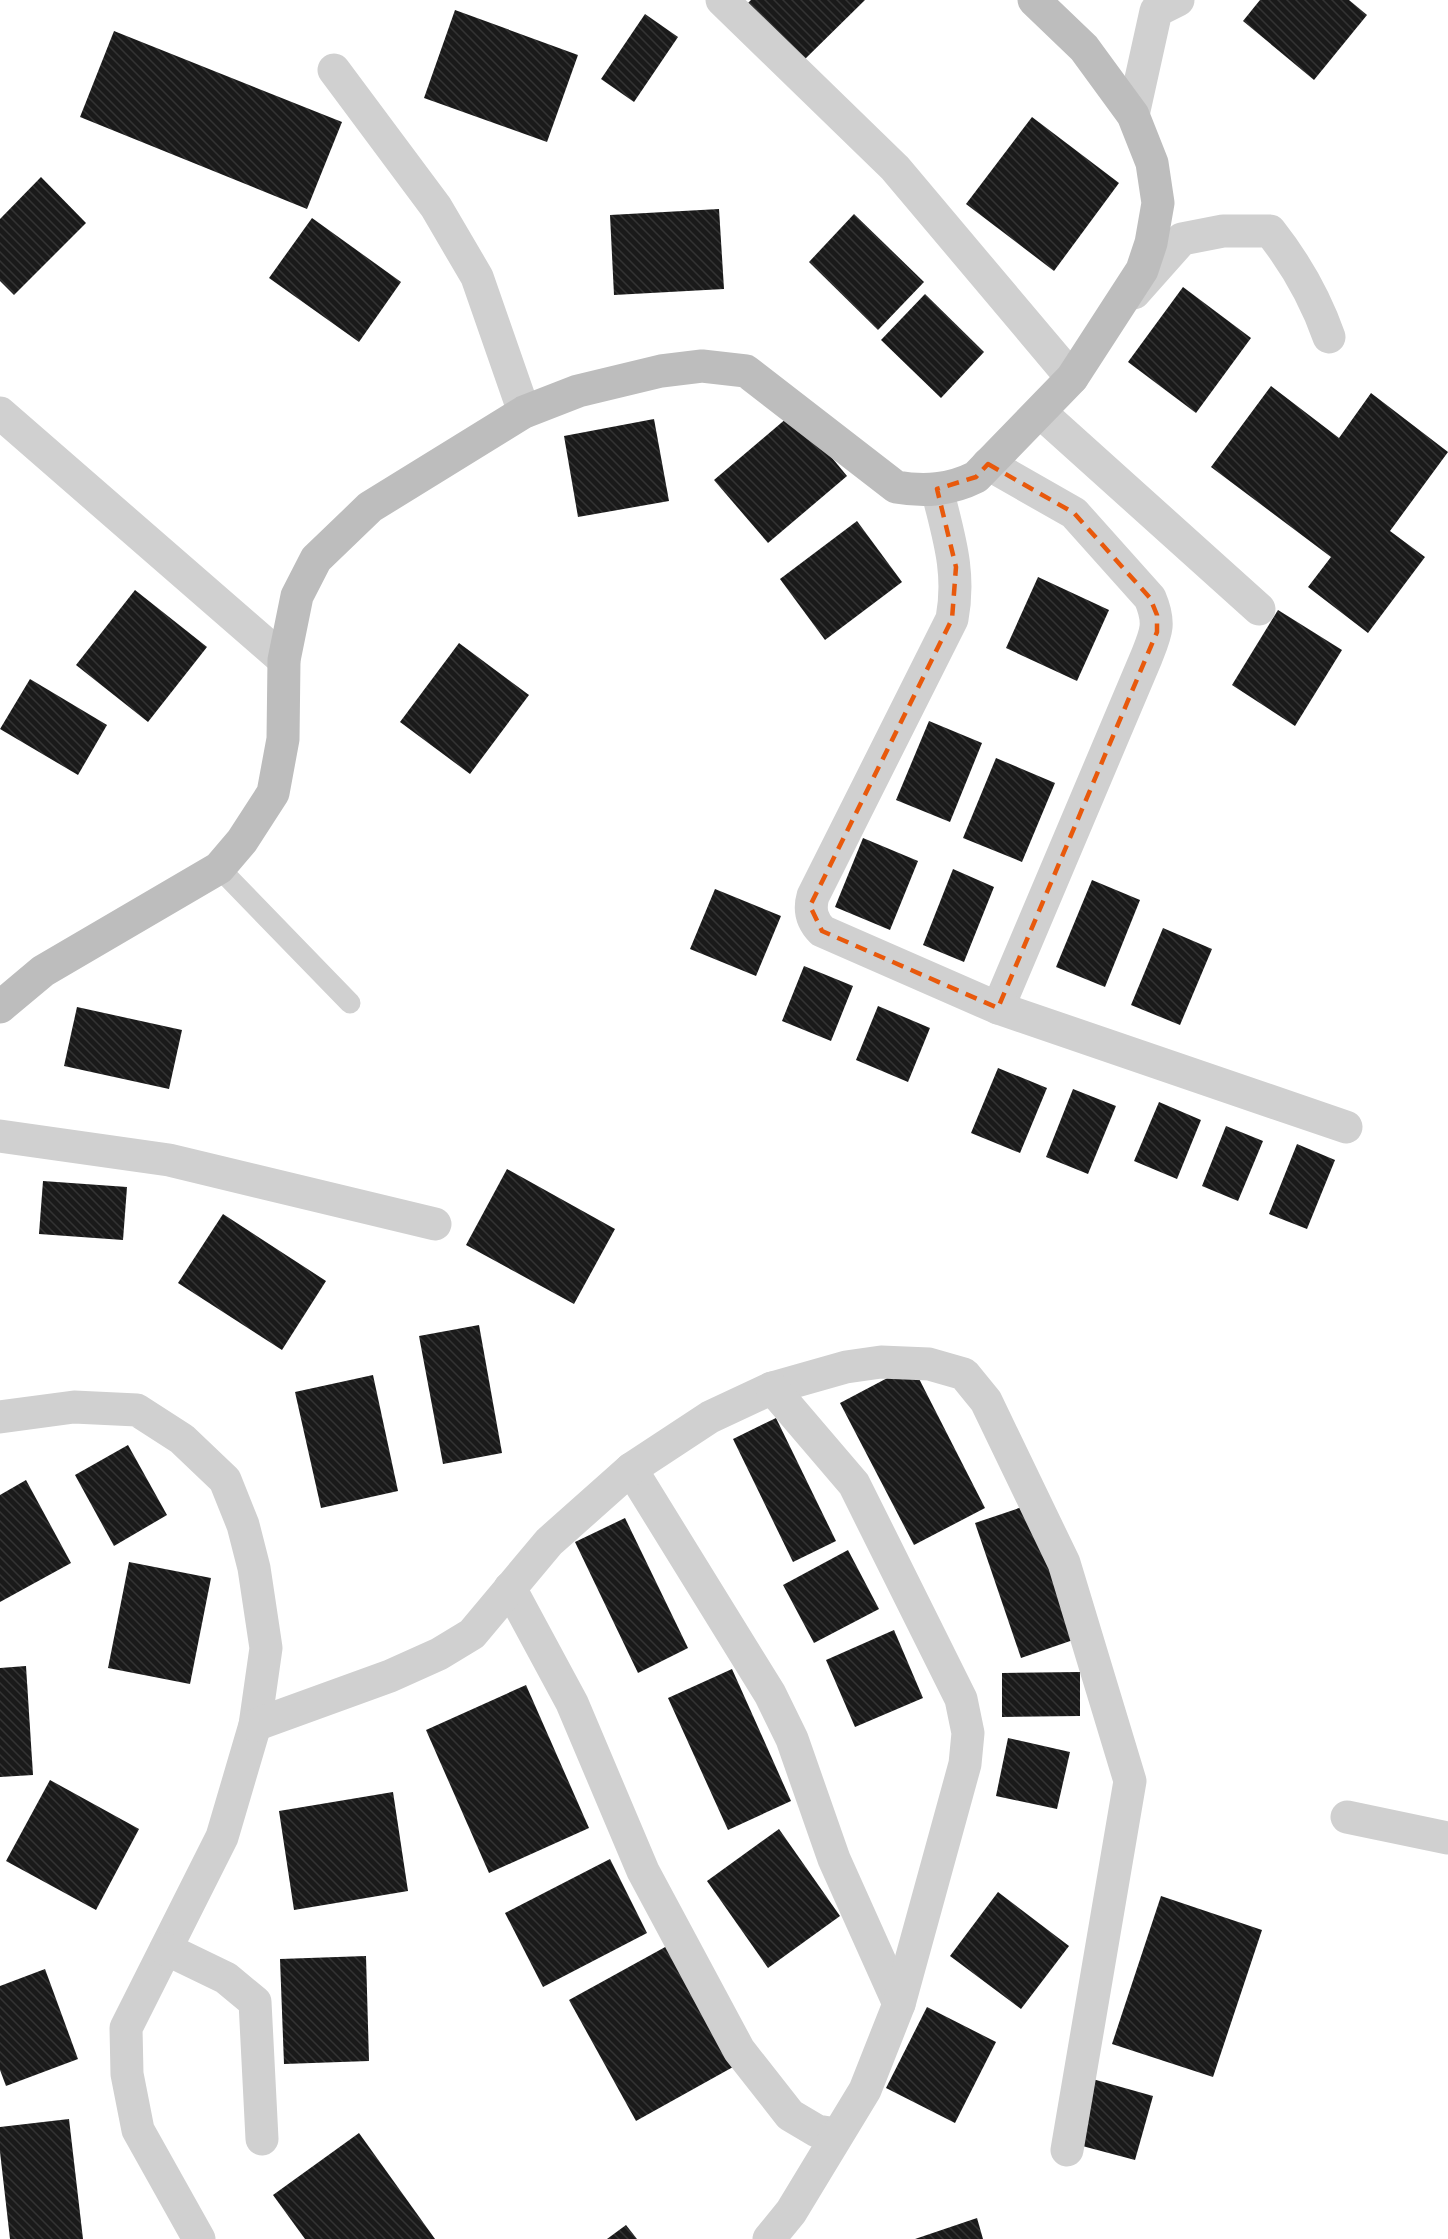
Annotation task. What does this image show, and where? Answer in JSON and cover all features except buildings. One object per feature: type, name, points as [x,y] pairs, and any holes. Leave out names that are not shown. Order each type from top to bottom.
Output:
[{"type":"street","points":[[722,0],[894,168],[1072,378]]},
{"type":"street","points":[[0,1007],[43,970],[219,868],[242,841],[273,793],[283,739],[284,660],[297,596],[304,578],[334,540],[370,507],[524,412],[578,391],[661,371],[702,366],[746,371],[896,487],[916,490],[957,487],[976,477],[1072,378],[1142,270],[1151,243],[1158,202],[1152,163],[1133,115],[1084,48],[1034,0]]},
{"type":"street","points":[[1133,115],[1156,11],[1178,0]]},
{"type":"street","points":[[334,70],[436,207],[477,277],[524,412]]},
{"type":"street","points":[[1110,319],[1182,239],[1223,231],[1270,231],[1295,264],[1318,305],[1329,337]]},
{"type":"street","points":[[1040,412],[1258,609]]},
{"type":"street","points":[[0,413],[284,660]]},
{"type":"street","points":[[988,464],[1074,513],[1150,597],[1157,615],[1157,632],[998,1008]]},
{"type":"street","points":[[937,489],[956,567],[957,593],[952,619],[813,896],[810,906],[812,918],[822,931],[998,1008],[1346,1127]]},
{"type":"street","points":[[0,1136],[169,1160],[435,1224]]},
{"type":"street","points":[[255,1725],[390,1676],[439,1654],[472,1634],[549,1542],[631,1469],[710,1417],[772,1388],[846,1367],[881,1362],[929,1364],[964,1374],[986,1401],[1064,1563],[1130,1781],[1067,2150]]},
{"type":"street","points":[[769,2239],[791,2212],[864,2090],[899,2004],[965,1764],[968,1733],[961,1699],[854,1484],[772,1388]]},
{"type":"street","points":[[0,1417],[74,1407],[137,1410],[182,1439],[225,1480],[243,1525],[254,1568],[266,1648],[255,1725],[222,1837],[126,2028],[127,2074],[138,2130],[199,2239]]},
{"type":"street","points":[[631,1469],[770,1694],[810,1784],[834,1859],[899,2004]]},
{"type":"street","points":[[510,1588],[572,1703],[643,1871],[739,2050],[790,2115],[817,2131],[836,2134]]},
{"type":"street","points":[[1347,1817],[1448,1839]]},
{"type":"street","points":[[166,1949],[225,1978],[255,2002],[262,2139]]},
{"type":"lane","points":[[219,868],[350,1003]]},
{"type":"highlighted area","points":[[988,464],[1074,513],[1150,598],[1157,615],[1157,632],[998,1008],[822,931],[810,906],[952,619],[956,567],[937,489],[976,477]]}]
